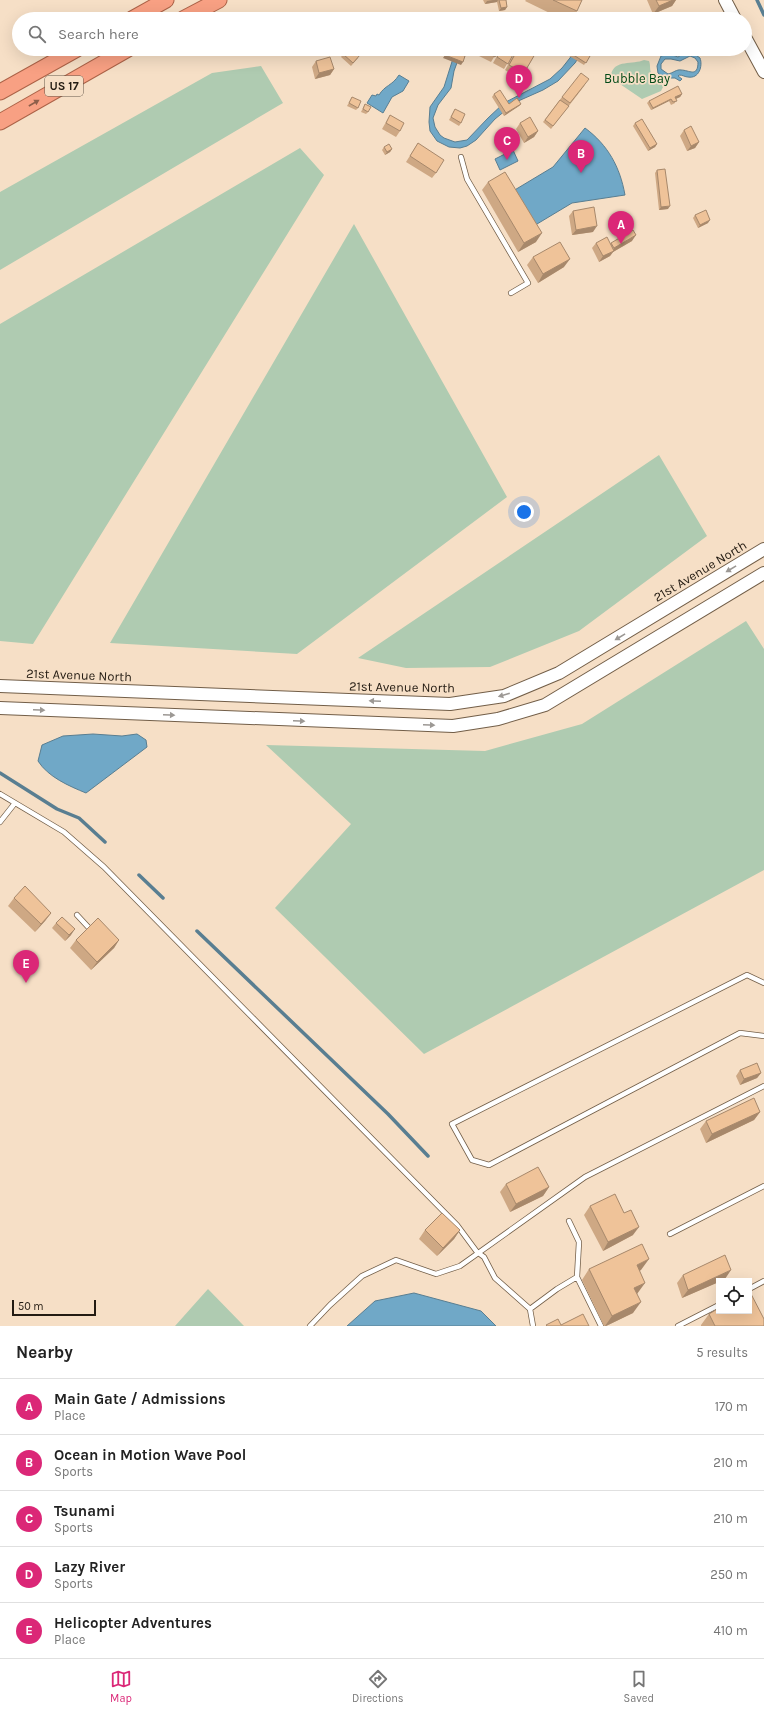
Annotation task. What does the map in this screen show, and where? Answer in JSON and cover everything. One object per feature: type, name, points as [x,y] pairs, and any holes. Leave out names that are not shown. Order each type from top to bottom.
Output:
[{"type":"highway","points":[[145,12],[166,0]]},
{"type":"highway","points":[[196,12],[219,0]]},
{"type":"highway","name":"US 17","points":[[0,92],[64,56]]},
{"type":"highway","name":"US 17","points":[[0,122],[116,56]]},
{"type":"street","points":[[725,0],[731,12]]},
{"type":"street","points":[[752,50],[764,72]]},
{"type":"street","name":"21st Avenue North","points":[[0,686],[450,704],[504,696],[559,673],[764,549]]},
{"type":"street","points":[[0,708],[453,726],[498,719],[545,705],[589,680],[764,573]]},
{"type":"lane","points":[[461,157],[468,179],[528,283],[511,293]]},
{"type":"lane","points":[[0,794],[64,832],[104,867],[458,1225],[476,1252],[484,1257],[495,1278],[530,1309],[533,1326]]},
{"type":"lane","points":[[0,822],[15,803]]},
{"type":"lane","points":[[77,915],[90,929]]},
{"type":"lane","points":[[764,983],[747,975],[452,1124],[472,1160],[489,1165],[740,1033],[764,1036]]},
{"type":"lane","points":[[310,1326],[330,1305],[362,1276],[396,1260],[436,1274],[460,1266],[476,1252],[584,1177],[764,1086]]},
{"type":"lane","points":[[670,1234],[764,1186]]},
{"type":"lane","points":[[569,1220],[579,1242],[577,1277],[601,1326]]},
{"type":"lane","points":[[530,1309],[557,1289],[577,1277]]},
{"type":"lane","points":[[752,1287],[764,1281]]},
{"type":"lane","points":[[678,1326],[716,1306]]},
{"type":"green space","name":"Bubble Bay","points":[[644,60],[649,61],[653,76],[661,83],[663,87],[661,91],[642,99],[614,80],[611,75],[616,67],[624,63]]},
{"type":"green space","points":[[261,66],[283,103],[0,270],[0,192],[212,73]]},
{"type":"green space","points":[[300,148],[324,175],[33,644],[0,641],[0,324]]},
{"type":"green space","points":[[354,224],[507,497],[297,654],[110,643]]},
{"type":"green space","points":[[659,455],[707,536],[579,631],[490,667],[406,668],[358,658]]},
{"type":"green space","points":[[746,621],[764,649],[764,870],[424,1054],[275,908],[351,824],[266,745],[485,751],[582,724]]},
{"type":"green space","points":[[208,1289],[244,1326],[175,1326]]},
{"type":"water","points":[[454,56],[459,56],[454,71],[451,88],[438,105],[433,118],[435,127],[444,138],[455,142],[467,140],[504,103],[550,79],[562,68],[571,56],[580,56],[558,81],[543,90],[516,102],[495,119],[476,140],[467,146],[460,148],[449,147],[437,141],[430,131],[430,107],[444,87]]},
{"type":"water","points":[[661,56],[678,57],[680,56],[690,56],[697,56],[700,58],[701,65],[697,74],[692,77],[679,75],[678,76],[682,79],[680,81],[675,78],[664,78],[658,73],[657,66]],"holes":[[[690,56],[695,58],[698,62],[698,67],[695,72],[679,70],[668,74],[661,69],[661,64],[665,59],[680,61]]]},
{"type":"water","points":[[399,75],[409,81],[403,91],[392,97],[383,113],[367,103],[372,95],[379,95]]},
{"type":"water","points":[[585,128],[600,142],[612,157],[620,175],[625,195],[572,203],[532,227],[513,191],[553,167]]},
{"type":"water","points":[[513,150],[518,161],[500,170],[495,159]]},
{"type":"water","points":[[93,734],[122,736],[137,734],[146,740],[147,747],[86,793],[66,784],[47,772],[38,761],[42,745],[63,736]]},
{"type":"water","points":[[414,1293],[481,1311],[496,1326],[347,1326],[375,1301]]},
{"type":"building","points":[[499,0],[506,0],[507,7],[501,8]]},
{"type":"building","points":[[553,0],[582,0],[577,11]]},
{"type":"building","points":[[656,0],[673,0],[659,6]]},
{"type":"building","points":[[345,56],[359,56],[353,63]]},
{"type":"building","points":[[448,56],[465,56],[463,62]]},
{"type":"building","points":[[498,56],[512,56],[508,64]]},
{"type":"building","points":[[514,56],[534,56],[524,73],[509,65]]},
{"type":"building","points":[[575,56],[590,56],[586,63]]},
{"type":"building","points":[[330,57],[334,69],[319,73],[316,61]]},
{"type":"building","points":[[581,73],[589,79],[570,103],[562,97]]},
{"type":"building","points":[[678,86],[682,94],[675,97],[677,101],[673,102],[671,99],[653,108],[649,101]]},
{"type":"building","points":[[500,90],[509,104],[517,98],[521,104],[506,113],[494,94]]},
{"type":"building","points":[[352,97],[361,101],[358,108],[349,103]]},
{"type":"building","points":[[560,100],[569,106],[553,126],[545,120]]},
{"type":"building","points":[[365,104],[371,107],[368,112],[363,109]]},
{"type":"building","points":[[455,109],[465,114],[461,123],[451,117]]},
{"type":"building","points":[[390,115],[404,123],[400,131],[386,123]]},
{"type":"building","points":[[530,117],[538,131],[528,137],[520,123]]},
{"type":"building","points":[[642,119],[657,144],[650,148],[635,123]]},
{"type":"building","points":[[691,126],[699,142],[691,146],[684,130]]},
{"type":"building","points":[[418,143],[444,160],[436,173],[410,156]]},
{"type":"building","points":[[389,144],[392,149],[387,152],[384,147]]},
{"type":"building","points":[[665,169],[670,206],[661,207],[657,170]]},
{"type":"building","points":[[505,172],[542,233],[524,243],[488,182]]},
{"type":"building","points":[[594,207],[597,226],[576,230],[573,211]]},
{"type":"building","points":[[706,210],[710,220],[700,225],[695,215]]},
{"type":"building","points":[[633,230],[636,235],[614,248],[611,243]]},
{"type":"building","points":[[607,237],[614,251],[603,256],[596,243]]},
{"type":"building","points":[[560,242],[570,259],[543,274],[533,257]]},
{"type":"building","points":[[25,886],[51,913],[41,924],[14,898]]},
{"type":"building","points":[[62,917],[75,929],[69,935],[56,923]]},
{"type":"building","points":[[98,918],[119,940],[97,962],[76,940]]},
{"type":"building","points":[[757,1063],[761,1073],[744,1079],[740,1070]]},
{"type":"building","points":[[754,1098],[760,1112],[712,1134],[706,1121]]},
{"type":"building","points":[[538,1167],[549,1187],[516,1204],[506,1184]]},
{"type":"building","points":[[615,1194],[624,1213],[631,1210],[639,1227],[608,1242],[590,1206]]},
{"type":"building","points":[[442,1213],[460,1230],[443,1248],[425,1230]]},
{"type":"building","points":[[642,1244],[649,1259],[637,1265],[645,1283],[634,1288],[641,1302],[612,1316],[589,1269]]},
{"type":"building","points":[[725,1255],[731,1270],[688,1290],[683,1275]]},
{"type":"building","points":[[752,1296],[764,1319],[764,1326],[715,1326],[709,1314],[716,1310],[716,1314],[752,1314]]},
{"type":"building","points":[[583,1314],[589,1326],[546,1325],[558,1319],[561,1325]]},
{"type":"waterway","points":[[757,0],[764,15]]},
{"type":"waterway","points":[[0,773],[57,809],[79,818],[105,842]]},
{"type":"waterway","points":[[139,875],[163,898]]},
{"type":"waterway","points":[[197,931],[388,1114],[428,1156]]},
{"type":"place","name":"Lazy River","points":[[519,98]]},
{"type":"place","name":"Tsunami","points":[[507,160]]},
{"type":"place","name":"Ocean in Motion Wave Pool","points":[[581,173]]},
{"type":"place","name":"Main Gate / Admissions","points":[[621,244]]},
{"type":"place","name":"Helicopter Adventures","points":[[26,983]]}]
